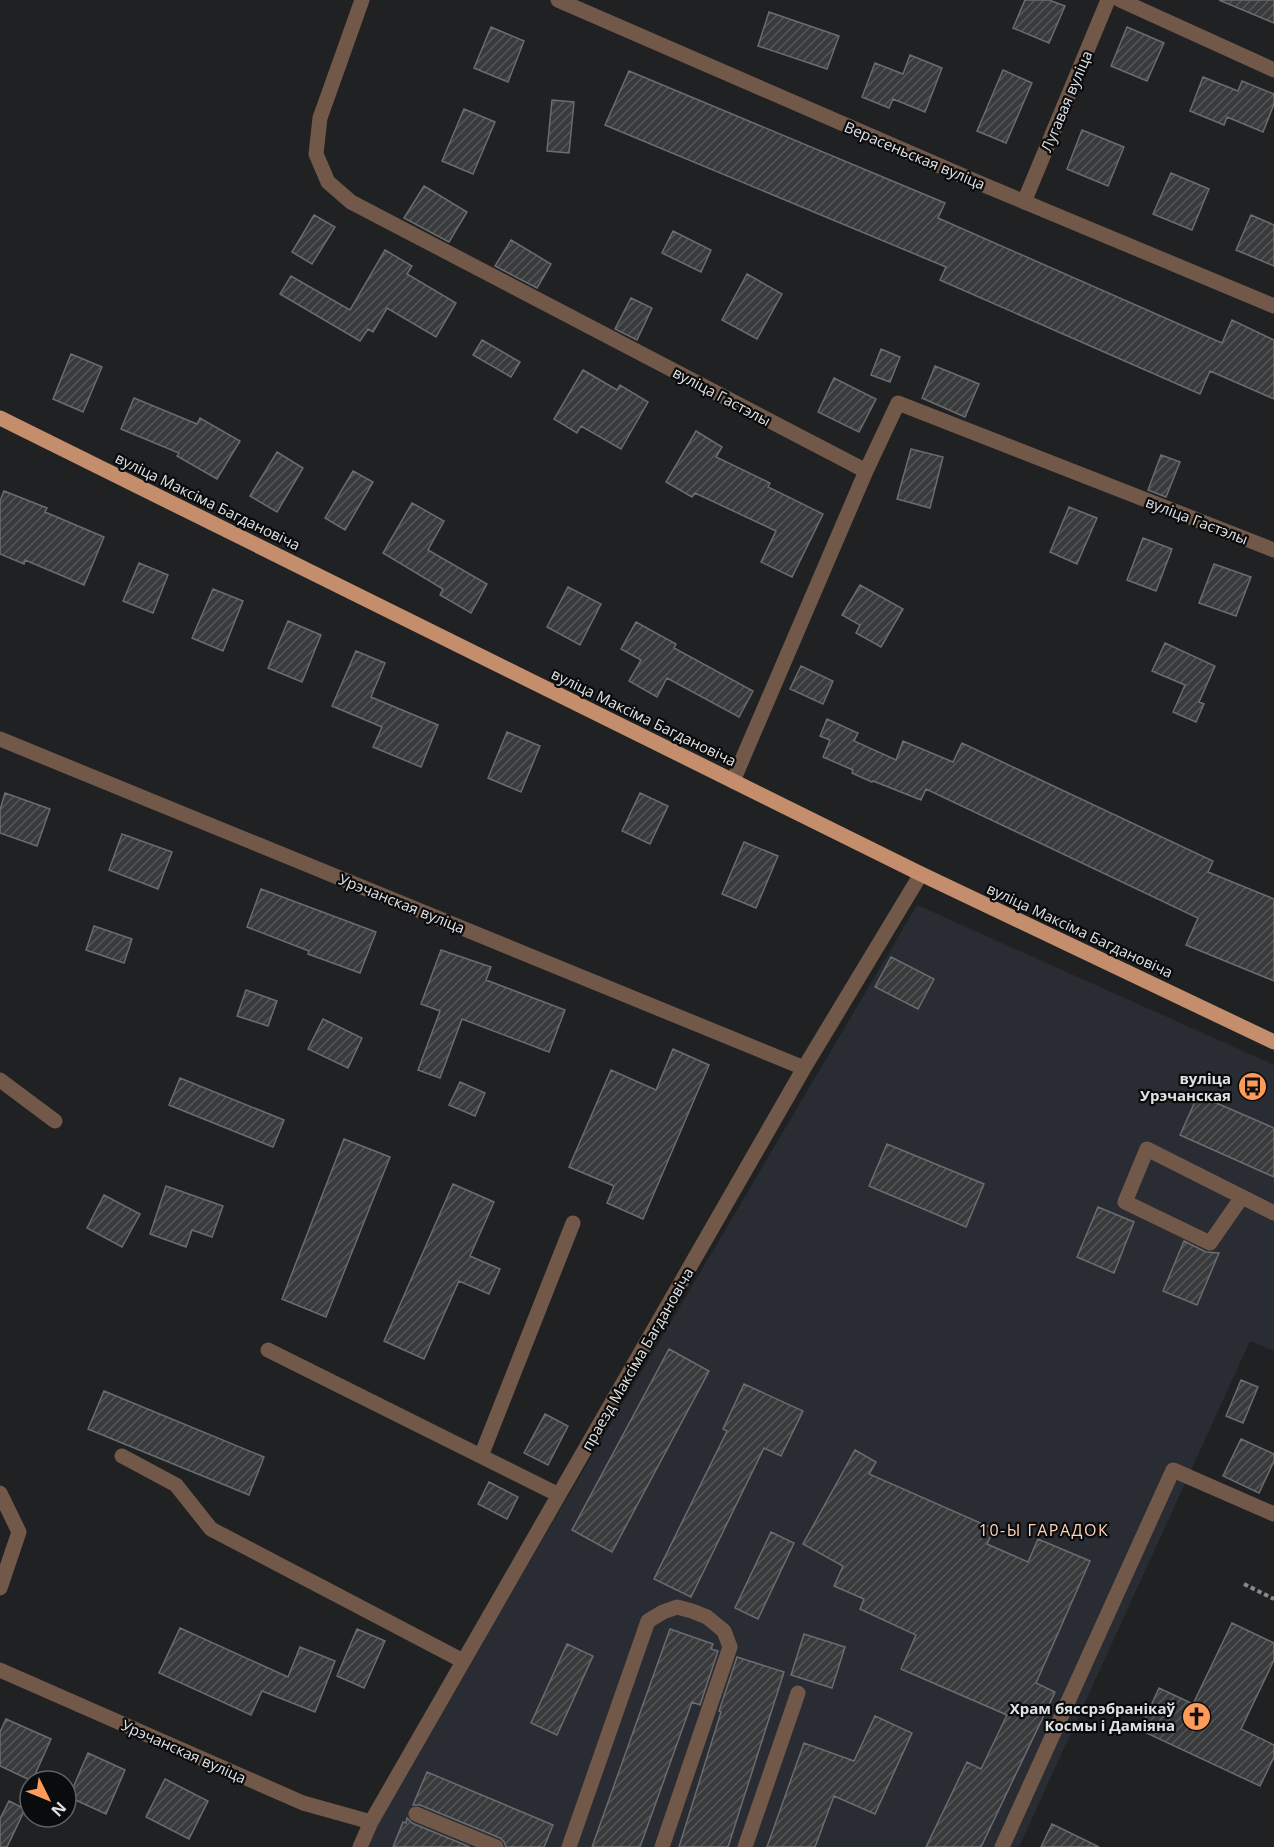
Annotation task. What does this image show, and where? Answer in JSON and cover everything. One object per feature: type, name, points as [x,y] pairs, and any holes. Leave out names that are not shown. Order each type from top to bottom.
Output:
[{"type":"main road","name":"вуліца Максіма Багдановіча","points":[[0,418],[921,874],[1274,1042]]},
{"type":"street","name":"вуліца Гастэлы","points":[[362,0],[320,118],[316,154],[328,182],[351,202],[866,471],[898,404],[1274,550]]},
{"type":"street","name":"Верасеньская вуліца","points":[[558,0],[1024,202],[1274,306]]},
{"type":"street","name":"Лугавая вуліца","points":[[1024,202],[1108,0]]},
{"type":"street","points":[[1119,0],[1274,70]]},
{"type":"street","points":[[733,781],[866,471]]},
{"type":"street","name":"Урэчанская вуліца","points":[[0,739],[804,1068]]},
{"type":"street","name":"праезд Максіма Багдановіча","points":[[360,1847],[371,1822],[804,1068],[921,874]]},
{"type":"street","points":[[0,1080],[55,1121]]},
{"type":"street","points":[[1242,1197],[1210,1243],[1125,1202],[1147,1149],[1274,1213]]},
{"type":"street","points":[[481,1456],[573,1223]]},
{"type":"street","points":[[268,1350],[559,1495]]},
{"type":"street","points":[[122,1456],[176,1485],[211,1529],[463,1661]]},
{"type":"street","points":[[1002,1847],[1173,1470],[1274,1514]]},
{"type":"street","points":[[0,1493],[19,1532],[0,1588]]},
{"type":"street","points":[[569,1847],[648,1621],[677,1607],[707,1617],[724,1630],[730,1647],[662,1847]]},
{"type":"street","name":"Урэчанская вуліца","points":[[0,1670],[303,1803],[371,1822]]},
{"type":"street","points":[[745,1847],[798,1693]]},
{"type":"street","points":[[416,1814],[496,1847]]},
{"type":"path","points":[[1244,1584],[1274,1599]]},
{"type":"shaded area","points":[[917,905],[1274,1065],[1274,1351],[1250,1341],[1019,1847],[368,1847],[387,1803]]},
{"type":"building","points":[[1025,0],[1049,0],[1065,6],[1049,43],[1013,28]]},
{"type":"building","points":[[1219,0],[1274,0],[1274,23]]},
{"type":"building","points":[[769,12],[839,36],[827,69],[758,46]]},
{"type":"building","points":[[491,27],[524,41],[508,82],[474,68]]},
{"type":"building","points":[[1127,27],[1164,43],[1147,81],[1111,66]]},
{"type":"building","points":[[910,55],[942,68],[925,112],[893,99],[889,108],[862,97],[875,63],[903,74]]},
{"type":"building","points":[[1003,70],[1032,83],[1006,143],[977,131]]},
{"type":"building","points":[[629,71],[945,203],[938,218],[1222,343],[1232,320],[1274,340],[1274,399],[1210,371],[1200,394],[940,280],[946,267],[605,125]]},
{"type":"building","points":[[1203,77],[1238,91],[1242,81],[1274,94],[1274,104],[1263,132],[1227,117],[1224,125],[1190,111]]},
{"type":"building","points":[[552,100],[574,102],[569,153],[547,151]]},
{"type":"building","points":[[464,109],[495,122],[473,174],[442,161]]},
{"type":"building","points":[[1082,130],[1124,147],[1108,186],[1067,169]]},
{"type":"building","points":[[1171,173],[1209,189],[1192,230],[1153,214]]},
{"type":"building","points":[[424,186],[467,212],[449,242],[404,218]]},
{"type":"building","points":[[314,215],[335,227],[312,264],[292,252]]},
{"type":"building","points":[[1251,215],[1274,225],[1274,266],[1236,250]]},
{"type":"building","points":[[673,231],[711,250],[701,272],[662,253]]},
{"type":"building","points":[[511,240],[551,264],[537,288],[495,266]]},
{"type":"building","points":[[385,250],[412,266],[407,274],[456,303],[436,337],[387,308],[373,332],[368,329],[360,341],[280,294],[291,276],[350,310]]},
{"type":"building","points":[[747,274],[782,294],[757,339],[722,320]]},
{"type":"building","points":[[631,298],[652,308],[637,340],[615,329]]},
{"type":"building","points":[[482,340],[520,362],[511,377],[473,355]]},
{"type":"building","points":[[881,349],[900,357],[890,382],[871,375]]},
{"type":"building","points":[[71,354],[102,367],[83,412],[53,399]]},
{"type":"building","points":[[935,366],[979,384],[965,417],[922,398]]},
{"type":"building","points":[[583,370],[617,390],[620,385],[648,402],[621,449],[581,426],[577,433],[554,419]]},
{"type":"building","points":[[834,378],[876,399],[859,432],[818,412]]},
{"type":"building","points":[[134,398],[197,424],[200,418],[240,441],[217,479],[177,456],[179,453],[121,429]]},
{"type":"building","points":[[696,431],[722,447],[716,457],[770,483],[768,487],[823,514],[792,577],[761,562],[776,531],[695,493],[692,497],[666,482]]},
{"type":"building","points":[[911,449],[943,457],[930,508],[897,499]]},
{"type":"building","points":[[277,452],[303,468],[277,512],[250,496]]},
{"type":"building","points":[[1161,455],[1180,462],[1166,497],[1148,490]]},
{"type":"building","points":[[353,471],[373,482],[345,530],[325,518]]},
{"type":"building","points":[[4,491],[47,508],[45,512],[104,537],[84,585],[25,560],[24,564],[0,554],[0,501]]},
{"type":"building","points":[[412,503],[444,521],[428,550],[487,584],[471,613],[440,595],[443,589],[383,553]]},
{"type":"building","points":[[1069,507],[1097,518],[1077,564],[1050,552]]},
{"type":"building","points":[[1143,538],[1172,549],[1156,591],[1127,580]]},
{"type":"building","points":[[139,563],[168,575],[153,613],[123,601]]},
{"type":"building","points":[[1214,564],[1251,577],[1236,616],[1199,603]]},
{"type":"building","points":[[860,585],[903,609],[881,647],[856,633],[860,625],[842,615]]},
{"type":"building","points":[[568,587],[601,604],[580,645],[547,627]]},
{"type":"building","points":[[213,589],[243,601],[223,651],[192,638]]},
{"type":"building","points":[[288,621],[321,635],[302,682],[268,668]]},
{"type":"building","points":[[636,622],[676,644],[674,648],[753,691],[739,717],[667,678],[657,697],[629,681],[641,660],[621,649]]},
{"type":"building","points":[[1165,643],[1215,666],[1199,702],[1204,704],[1196,722],[1173,712],[1185,685],[1152,671]]},
{"type":"building","points":[[356,651],[385,663],[371,697],[438,725],[421,767],[373,747],[382,727],[332,706]]},
{"type":"building","points":[[801,666],[833,681],[823,704],[790,689]]},
{"type":"building","points":[[827,719],[858,733],[854,741],[896,760],[903,741],[953,762],[962,743],[1213,861],[1208,872],[1274,899],[1274,981],[1186,945],[1198,918],[926,789],[921,800],[872,782],[852,773],[853,770],[823,757],[830,740],[820,736]]},
{"type":"building","points":[[507,732],[540,746],[521,792],[488,778]]},
{"type":"building","points":[[5,793],[50,809],[37,846],[0,833],[0,810]]},
{"type":"building","points":[[640,793],[668,806],[650,844],[622,831]]},
{"type":"building","points":[[122,834],[172,852],[158,889],[109,870]]},
{"type":"building","points":[[744,842],[778,856],[756,908],[722,894]]},
{"type":"building","points":[[261,889],[376,932],[360,973],[308,954],[309,951],[247,927]]},
{"type":"building","points":[[94,926],[132,939],[124,963],[86,950]]},
{"type":"building","points":[[441,950],[491,967],[486,980],[565,1010],[549,1052],[462,1019],[440,1078],[418,1070],[440,1011],[421,1004]]},
{"type":"building","points":[[891,957],[934,979],[918,1009],[875,987]]},
{"type":"building","points":[[246,990],[277,1001],[268,1026],[237,1016]]},
{"type":"building","points":[[323,1019],[362,1038],[348,1068],[308,1049]]},
{"type":"building","points":[[673,1049],[709,1065],[643,1219],[607,1203],[614,1186],[569,1167],[611,1070],[656,1090]]},
{"type":"building","points":[[180,1078],[284,1120],[273,1147],[169,1105]]},
{"type":"building","points":[[460,1082],[485,1093],[475,1116],[449,1105]]},
{"type":"building","points":[[1198,1095],[1274,1128],[1274,1177],[1180,1135]]},
{"type":"building","points":[[344,1139],[390,1157],[326,1317],[282,1299]]},
{"type":"building","points":[[887,1144],[984,1184],[966,1227],[869,1186]]},
{"type":"building","points":[[453,1184],[494,1202],[470,1256],[500,1269],[489,1294],[459,1281],[424,1359],[384,1341]]},
{"type":"building","points":[[166,1186],[223,1206],[212,1237],[192,1230],[186,1247],[150,1234]]},
{"type":"building","points":[[104,1195],[140,1214],[122,1247],[87,1228]]},
{"type":"building","points":[[1098,1207],[1134,1222],[1114,1273],[1077,1257]]},
{"type":"building","points":[[1184,1241],[1206,1252],[1219,1253],[1197,1305],[1163,1291]]},
{"type":"building","points":[[669,1349],[709,1371],[612,1552],[572,1530]]},
{"type":"building","points":[[1241,1380],[1258,1387],[1243,1423],[1226,1416]]},
{"type":"building","points":[[744,1384],[803,1411],[781,1456],[764,1448],[691,1597],[654,1579],[727,1431],[723,1429]]},
{"type":"building","points":[[104,1391],[264,1457],[249,1495],[88,1429]]},
{"type":"building","points":[[545,1414],[568,1426],[548,1465],[524,1453]]},
{"type":"building","points":[[1241,1439],[1274,1454],[1274,1461],[1259,1493],[1223,1476]]},
{"type":"building","points":[[855,1450],[876,1462],[869,1474],[994,1529],[987,1544],[1028,1562],[1038,1539],[1090,1561],[1036,1683],[1055,1692],[981,1847],[926,1847],[967,1762],[981,1769],[1007,1715],[901,1669],[916,1635],[860,1609],[864,1599],[834,1586],[843,1566],[803,1544]]},
{"type":"building","points":[[489,1482],[518,1497],[507,1519],[478,1504]]},
{"type":"building","points":[[771,1532],[794,1543],[758,1619],[735,1608]]},
{"type":"building","name":"Храм бяссрэбранікаў Космы і Даміяна","points":[[1232,1623],[1274,1643],[1274,1660],[1241,1729],[1274,1745],[1274,1757],[1260,1786],[1140,1730],[1159,1688],[1193,1704]]},
{"type":"building","points":[[180,1628],[288,1677],[300,1647],[335,1661],[315,1712],[262,1691],[251,1715],[159,1673]]},
{"type":"building","points":[[357,1629],[385,1641],[364,1688],[337,1676]]},
{"type":"building","points":[[670,1629],[713,1644],[711,1649],[718,1651],[700,1705],[692,1702],[640,1847],[592,1847]]},
{"type":"building","points":[[804,1634],[845,1647],[832,1688],[791,1675]]},
{"type":"building","points":[[567,1644],[593,1656],[557,1735],[531,1723]]},
{"type":"building","points":[[737,1657],[784,1672],[728,1847],[679,1847],[721,1712],[719,1711]]},
{"type":"building","points":[[875,1716],[912,1733],[875,1814],[834,1796],[815,1847],[767,1847],[804,1743],[854,1761]]},
{"type":"building","points":[[6,1719],[51,1739],[37,1769],[18,1769],[18,1774],[0,1766],[0,1732]]},
{"type":"building","points":[[88,1753],[125,1770],[106,1814],[78,1801],[78,1776]]},
{"type":"building","points":[[427,1772],[553,1825],[544,1847],[506,1847],[500,1838],[420,1805],[413,1805]]},
{"type":"building","points":[[165,1779],[208,1801],[189,1839],[146,1817]]},
{"type":"building","points":[[9,1801],[18,1806],[18,1824],[7,1847],[0,1847],[0,1819]]},
{"type":"building","points":[[407,1818],[412,1823],[470,1847],[393,1847],[403,1822],[406,1823]]},
{"type":"building","points":[[1052,1824],[1099,1847],[1041,1847]]},
{"type":"place","name":"вуліца Урэчанская","points":[[1252,1087]]},
{"type":"place","name":"Храм бяссрэбранікаў Космы і Даміяна","points":[[1196,1717]]},
{"type":"district","name":"10-Ы ГАРАДОК","points":[[1044,1530]]}]
